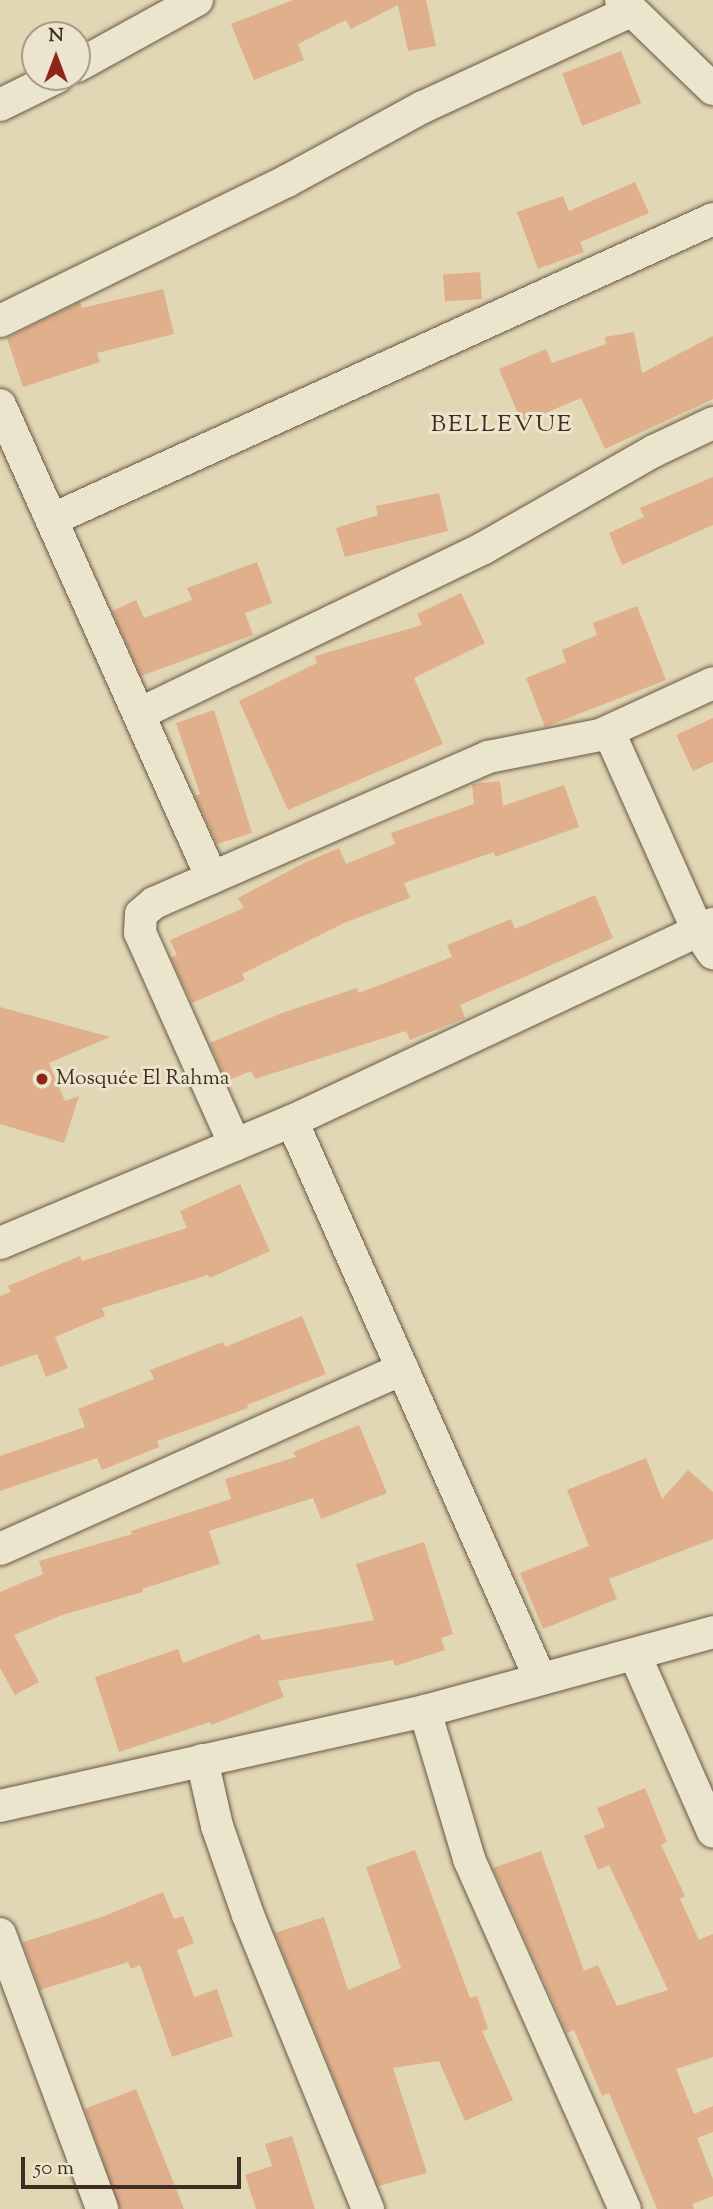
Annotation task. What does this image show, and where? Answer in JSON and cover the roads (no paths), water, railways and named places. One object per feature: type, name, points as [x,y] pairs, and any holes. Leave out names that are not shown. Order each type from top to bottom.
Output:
[{"type":"street","points":[[91,58],[197,0]]},
{"type":"street","points":[[0,321],[287,181],[423,107],[626,5],[713,89]]},
{"type":"street","points":[[0,105],[28,91]]},
{"type":"street","points":[[53,519],[713,219]]},
{"type":"street","points":[[0,405],[212,878]]},
{"type":"street","points":[[139,713],[482,549],[654,451],[713,423]]},
{"type":"street","points":[[235,1145],[140,933],[141,914],[154,903],[488,757],[609,732],[713,682]]},
{"type":"street","points":[[0,1243],[292,1121],[708,936],[609,732]]},
{"type":"street","points":[[292,1121],[540,1678]]},
{"type":"street","points":[[0,1549],[402,1369]]},
{"type":"street","points":[[0,1806],[425,1711],[713,1632]]},
{"type":"street","points":[[635,1655],[713,1832]]},
{"type":"street","points":[[425,1711],[469,1860],[625,2209]]},
{"type":"street","points":[[202,1760],[217,1826],[248,1915],[368,2209]]},
{"type":"street","points":[[0,1934],[102,2209]]},
{"type":"place","name":"Mosquée El Rahma","points":[[42,1079]]},
{"type":"district","name":"BELLEVUE","points":[[502,426]]}]
